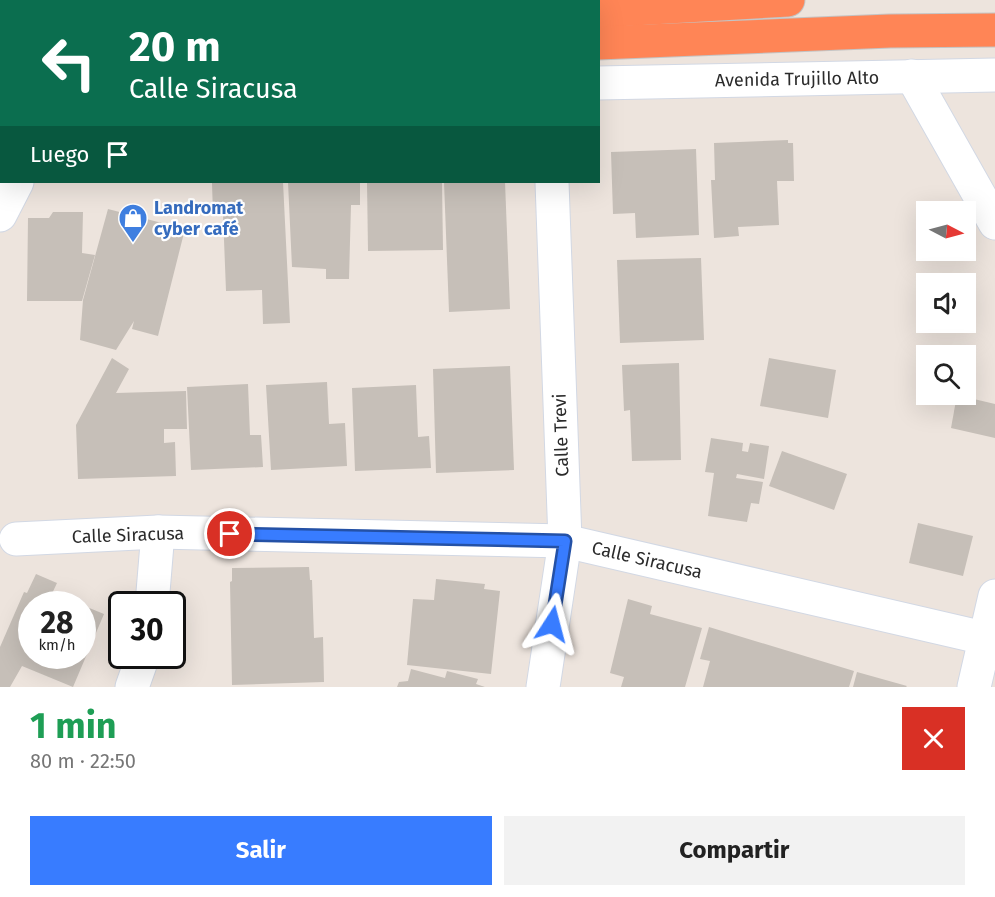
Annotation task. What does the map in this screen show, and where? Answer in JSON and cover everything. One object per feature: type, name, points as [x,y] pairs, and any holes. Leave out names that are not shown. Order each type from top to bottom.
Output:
[{"type":"highway","points":[[600,11],[788,0]]},
{"type":"highway","points":[[600,43],[890,31],[995,30]]},
{"type":"street","name":"Avenida Trujillo Alto","points":[[600,83],[995,75]]},
{"type":"street","points":[[912,76],[995,223]]},
{"type":"street","points":[[0,215],[16,183]]},
{"type":"street","name":"Calle Trevi","points":[[543,687],[565,541],[552,183]]},
{"type":"street","points":[[153,591],[158,532]]},
{"type":"street","name":"Calle Siracusa","points":[[16,539],[158,532],[565,541],[984,638]]},
{"type":"street","points":[[974,687],[995,596]]},
{"type":"street","points":[[132,687],[138,669]]},
{"type":"building","points":[[788,140],[788,143],[793,143],[794,181],[777,181],[779,225],[738,227],[739,236],[714,238],[711,180],[715,180],[714,143]]},
{"type":"building","points":[[696,149],[699,235],[636,238],[635,213],[613,214],[611,152]]},
{"type":"building","points":[[212,183],[283,183],[290,323],[263,324],[262,290],[226,291],[223,214],[213,215]]},
{"type":"building","points":[[288,183],[360,183],[360,205],[351,205],[349,279],[326,279],[326,269],[292,267]]},
{"type":"building","points":[[367,183],[442,183],[443,250],[368,251]]},
{"type":"building","points":[[444,183],[505,183],[510,309],[449,312]]},
{"type":"building","points":[[108,209],[185,229],[158,336],[132,329],[134,321],[116,350],[80,340],[83,300]]},
{"type":"building","points":[[53,212],[83,212],[82,253],[95,255],[82,301],[27,301],[28,218],[49,218]]},
{"type":"building","points":[[701,258],[704,340],[620,343],[617,260]]},
{"type":"building","points":[[112,358],[129,369],[116,393],[186,391],[187,429],[164,429],[164,443],[175,442],[176,476],[78,479],[76,425]]},
{"type":"building","points":[[769,358],[836,370],[828,418],[760,406]]},
{"type":"building","points":[[679,363],[681,460],[632,461],[630,410],[624,411],[622,365]]},
{"type":"building","points":[[510,366],[514,470],[436,473],[433,369]]},
{"type":"building","points":[[327,382],[329,424],[345,423],[347,466],[271,470],[266,385]]},
{"type":"building","points":[[248,384],[250,435],[261,435],[263,467],[191,470],[187,387]]},
{"type":"building","points":[[416,385],[418,437],[429,436],[431,468],[355,471],[352,388]]},
{"type":"building","points":[[976,400],[995,404],[995,438],[951,428],[955,405],[976,405]]},
{"type":"building","points":[[711,438],[743,443],[742,451],[748,452],[750,443],[769,446],[764,479],[737,474],[736,478],[763,482],[759,504],[751,503],[747,522],[708,516],[714,473],[705,472]]},
{"type":"building","points":[[782,451],[847,474],[834,510],[769,486]]},
{"type":"building","points":[[918,523],[973,536],[963,576],[909,563]]},
{"type":"building","points":[[309,567],[310,580],[312,580],[314,638],[323,637],[324,682],[232,685],[230,582],[232,581],[232,568]]},
{"type":"building","points":[[36,574],[57,583],[53,591],[28,591]]},
{"type":"building","points":[[436,579],[485,584],[484,589],[500,591],[491,674],[407,665],[413,599],[434,600]]},
{"type":"building","points":[[628,599],[652,606],[650,614],[702,628],[685,687],[621,687],[624,677],[610,673]]},
{"type":"building","points":[[18,606],[18,669],[20,669],[10,687],[0,687],[0,647]]},
{"type":"building","points":[[96,611],[104,614],[96,633]]},
{"type":"building","points":[[709,627],[854,671],[849,687],[703,687],[710,661],[700,659]]},
{"type":"building","points":[[29,669],[81,669],[73,687]]},
{"type":"building","points":[[411,669],[445,678],[447,671],[478,679],[476,684],[485,687],[397,687],[399,682],[408,681]]},
{"type":"building","points":[[857,672],[907,686],[853,687]]},
{"type":"place","name":"Landromat cyber café","points":[[133,244]]},
{"type":"route","points":[[230,534],[565,541],[552,624]]}]
